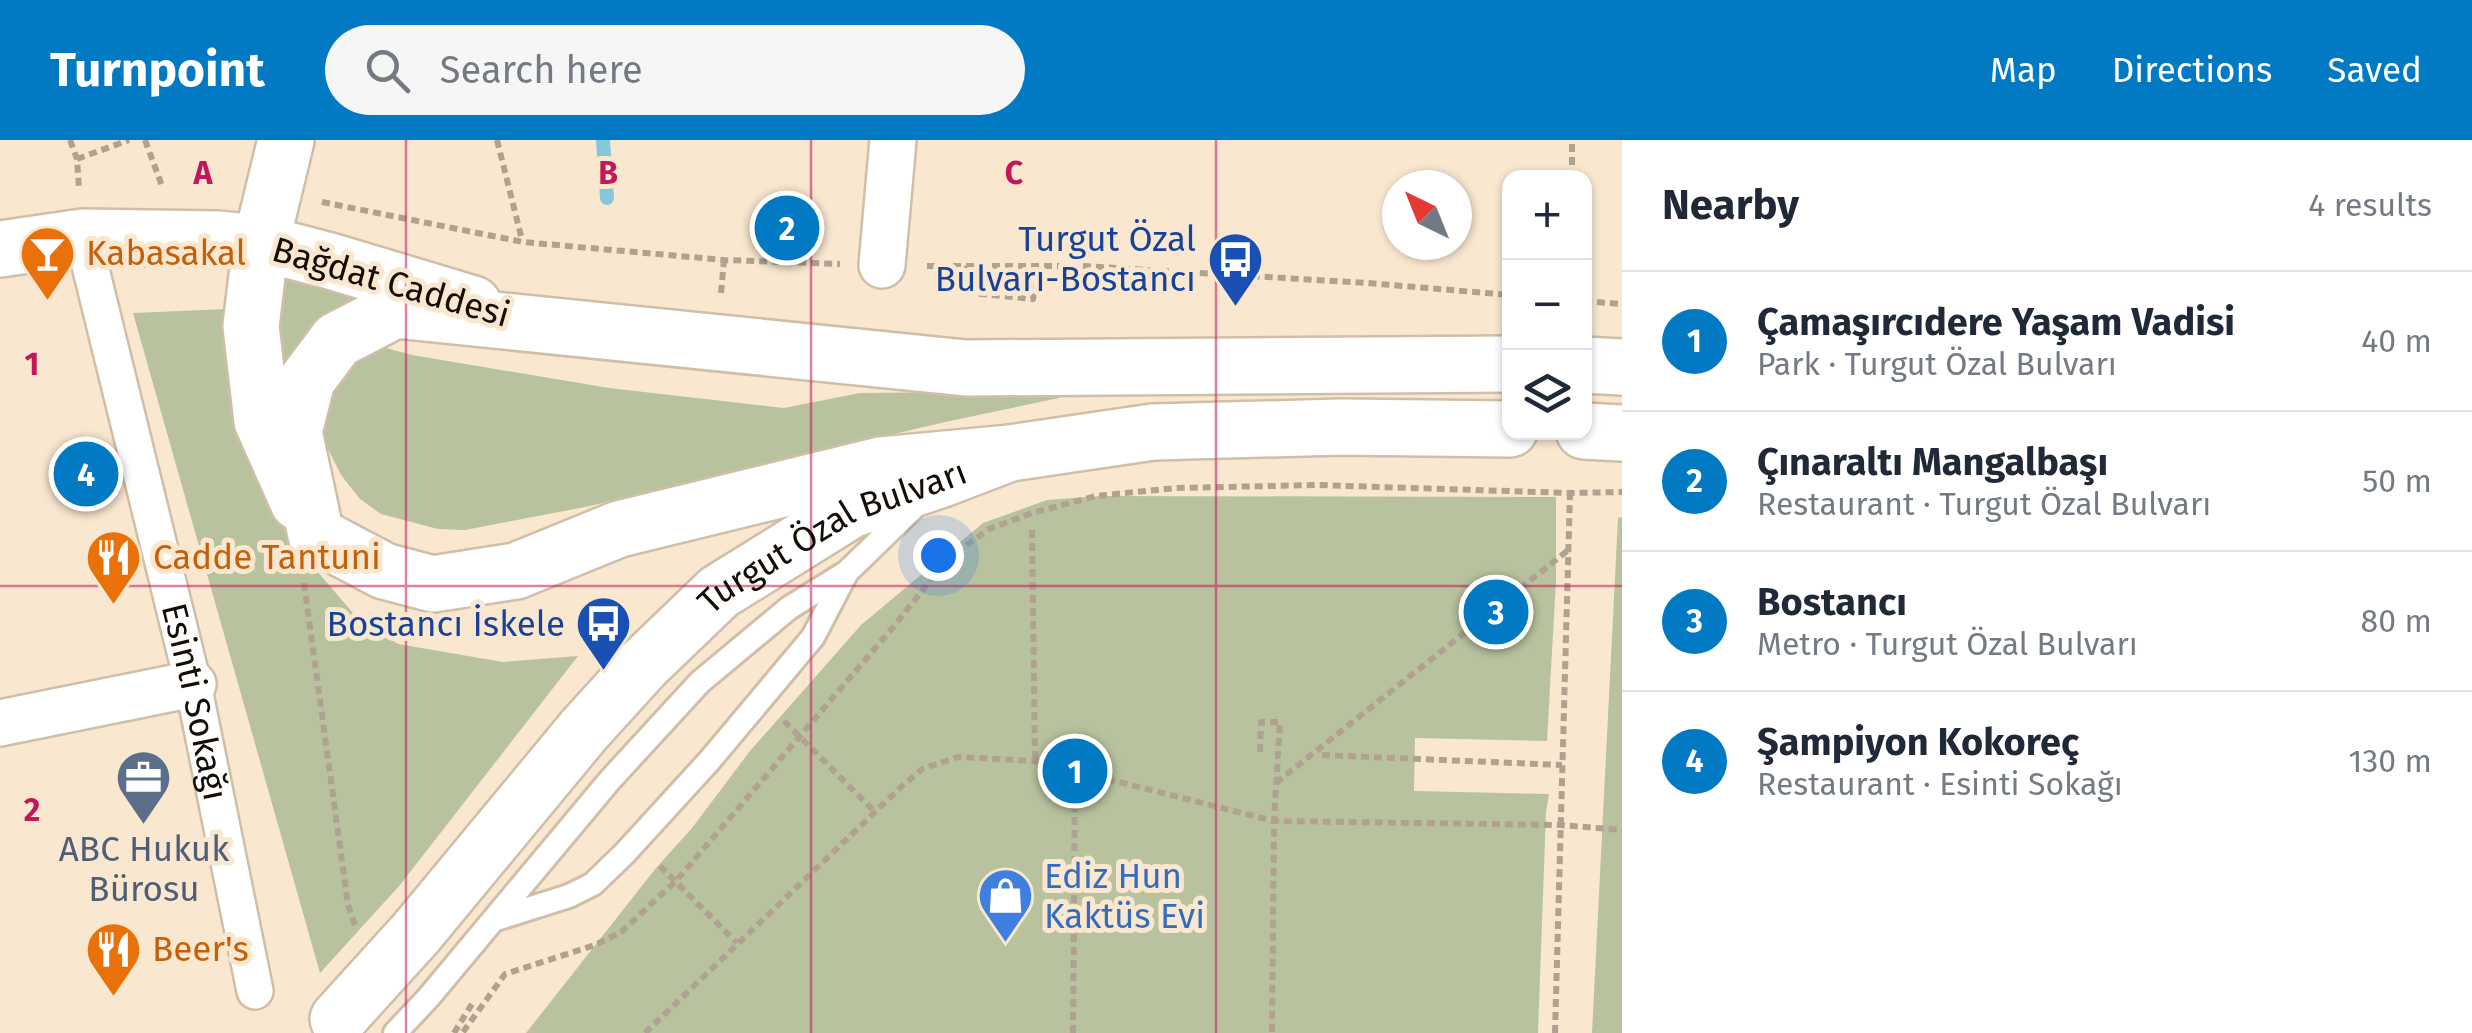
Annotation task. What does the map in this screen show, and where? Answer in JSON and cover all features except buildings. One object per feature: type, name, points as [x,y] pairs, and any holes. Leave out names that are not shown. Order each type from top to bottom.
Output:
[{"type":"main road","points":[[286,140],[261,243],[251,326],[262,421],[292,489],[310,556]]},
{"type":"main road","name":"Bağdat Caddesi","points":[[0,249],[81,214],[261,243],[543,326]]},
{"type":"main road","points":[[310,556],[294,432],[308,380],[337,340],[395,310],[966,368],[1502,364]]},
{"type":"main road","points":[[1592,365],[1622,367]]},
{"type":"main road","name":"Turgut Özal Bulvarı","points":[[329,1026],[416,933],[643,664],[719,592],[851,510],[1010,453],[1153,432],[1341,427],[1502,429]]},
{"type":"main road","points":[[1592,431],[1622,433]]},
{"type":"main road","points":[[310,556],[433,584],[516,572],[619,529],[881,465],[1010,453]]},
{"type":"street","points":[[882,265],[893,140]]},
{"type":"street","name":"Esinti Sokağı","points":[[81,214],[194,684],[255,991]]},
{"type":"street","points":[[0,723],[194,684]]},
{"type":"lane","points":[[395,1033],[610,780],[700,682],[790,608],[847,572],[942,479]]},
{"type":"lane","points":[[493,920],[569,896],[593,884],[625,853],[813,638],[847,572]]},
{"type":"path","points":[[70,140],[77,159],[81,214]]},
{"type":"path","points":[[77,159],[129,140]]},
{"type":"path","points":[[145,140],[162,186]]},
{"type":"path","points":[[496,140],[522,242]]},
{"type":"path","points":[[1572,140],[1572,170]]},
{"type":"path","points":[[720,300],[724,260]]},
{"type":"path","points":[[967,266],[965,279],[1035,286],[1033,299],[972,293]]},
{"type":"path","points":[[1592,302],[1622,304]]},
{"type":"path","points":[[465,1033],[505,974],[596,945],[621,932],[676,880],[948,559],[989,529],[1096,496],[1176,488],[1317,485],[1622,492]]},
{"type":"path","points":[[1556,1033],[1570,493]]},
{"type":"path","points":[[1032,530],[1035,762]]},
{"type":"path","points":[[1276,783],[1568,551]]},
{"type":"path","points":[[310,556],[348,904],[360,934]]},
{"type":"path","points":[[777,714],[875,812]]},
{"type":"path","points":[[1260,752],[1261,722],[1280,722],[1274,820],[1272,1033]]},
{"type":"path","points":[[1322,755],[1562,765]]},
{"type":"path","points":[[645,1033],[922,769],[958,758],[1035,762],[1274,820],[1622,830]]},
{"type":"path","points":[[1073,1033],[1075,772]]},
{"type":"path","points":[[654,860],[737,943]]},
{"type":"green space","points":[[281,272],[398,293],[278,418],[271,336]]},
{"type":"green space","points":[[227,309],[272,506],[298,549],[353,613],[398,644],[503,662],[578,656],[400,885],[320,973],[133,313]]},
{"type":"green space","points":[[371,344],[412,355],[609,388],[784,408],[860,393],[1063,391],[1059,398],[590,506],[465,530],[438,529],[381,514],[360,499],[341,475],[323,439],[319,418],[334,371]]},
{"type":"green space","points":[[1100,496],[1556,497],[1556,580],[1547,741],[1415,738],[1414,791],[1549,794],[1538,1033],[526,1033],[750,751],[861,625],[983,523],[1047,500]]},
{"type":"green space","points":[[1622,517],[1622,1033],[1592,1033],[1618,518]]},
{"type":"waterway","points":[[603,140],[607,198]]},
{"type":"place","name":"Çınaraltı Mangalbaşı","points":[[787,228]]},
{"type":"place","name":"Kabasakal","points":[[47,302]]},
{"type":"place","name":"Turgut Özal Bulvarı-Bostancı","points":[[1235,308]]},
{"type":"place","name":"Şampiyon Kokoreç","points":[[86,474]]},
{"type":"place","name":"Cadde Tantuni","points":[[114,606]]},
{"type":"place","name":"Bostancı","points":[[1496,612]]},
{"type":"place","name":"Bostancı İskele","points":[[604,673]]},
{"type":"place","name":"Çamaşırcıdere Yaşam Vadisi","points":[[1075,771]]},
{"type":"place","name":"ABC Hukuk Bürosu","points":[[144,827]]},
{"type":"place","name":"Ediz Hun Kaktüs Evi","points":[[1005,945]]},
{"type":"place","name":"Beer's","points":[[113,998]]}]
